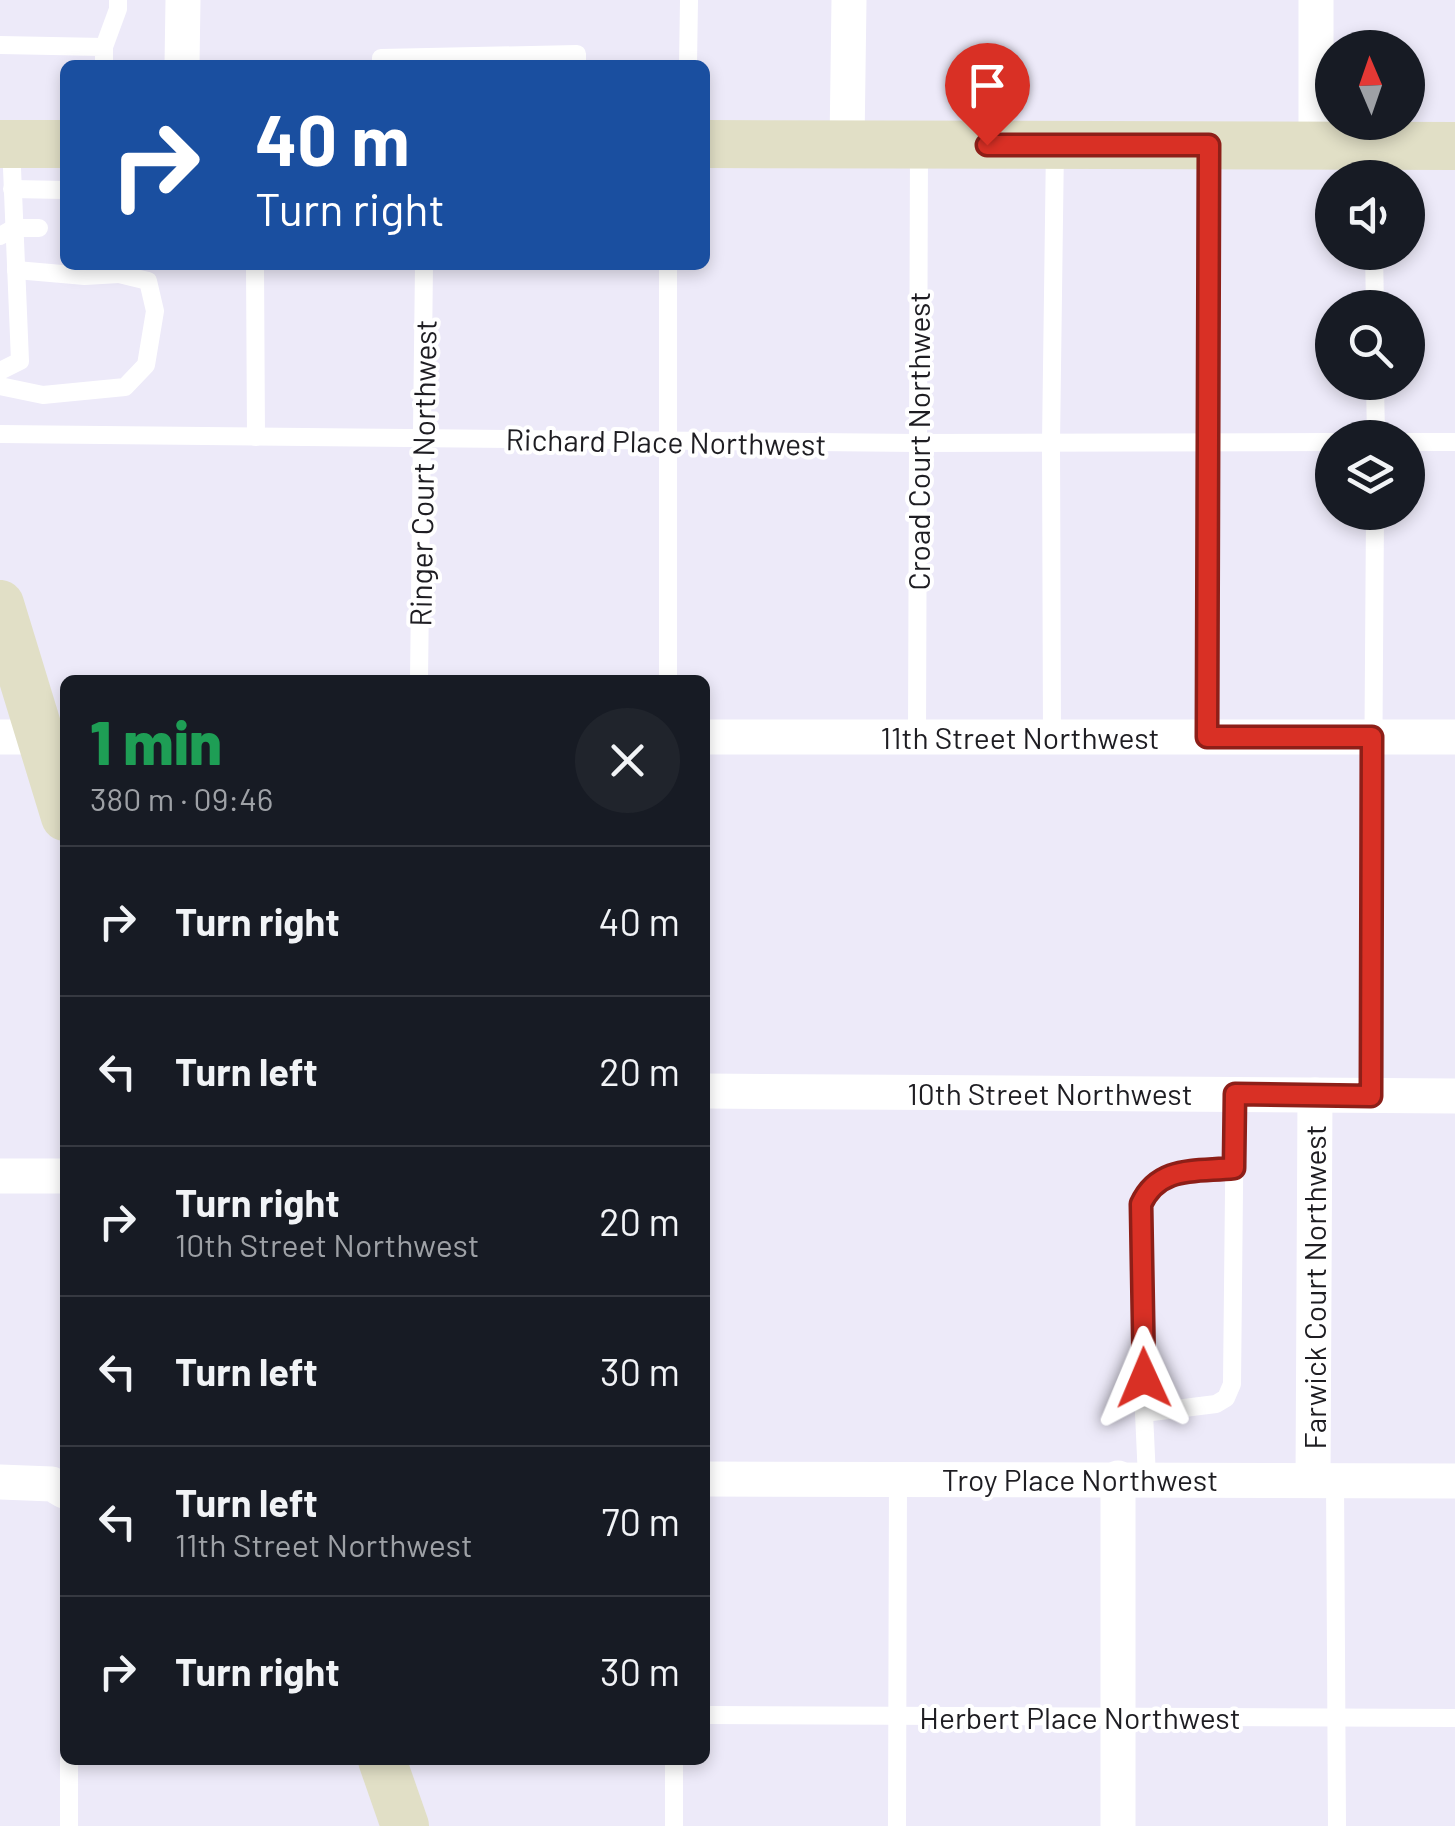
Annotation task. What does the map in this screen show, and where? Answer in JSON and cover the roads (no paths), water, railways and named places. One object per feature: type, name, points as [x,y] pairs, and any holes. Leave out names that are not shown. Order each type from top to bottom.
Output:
[{"type":"main road","points":[[710,144],[1316,146],[1374,154],[1455,146]]},
{"type":"main road","points":[[8,159],[60,145]]},
{"type":"main road","points":[[0,604],[35,737],[60,804]]},
{"type":"main road","points":[[384,1765],[405,1826]]},
{"type":"street","points":[[182,60],[183,0]]},
{"type":"street","points":[[847,144],[849,0]]},
{"type":"street","points":[[1316,0],[1316,146]]},
{"type":"street","name":"11th Street Northwest","points":[[710,737],[1455,738]]},
{"type":"street","name":"10th Street Northwest","points":[[710,1091],[1455,1096]]},
{"type":"street","name":"Farwick Court Northwest","points":[[1315,1095],[1324,1480]]},
{"type":"street","points":[[0,1176],[60,1176]]},
{"type":"street","points":[[1118,1826],[1117,1716],[1132,1478]]},
{"type":"street","name":"Troy Place Northwest","points":[[710,1479],[1455,1481]]},
{"type":"street","points":[[0,1482],[52,1484],[60,1489]]},
{"type":"lane","points":[[0,45],[104,56],[118,0]]},
{"type":"lane","points":[[688,60],[689,0]]},
{"type":"lane","points":[[381,60],[577,54],[578,60]]},
{"type":"lane","name":"Croad Court Northwest","points":[[917,737],[919,145]]},
{"type":"lane","points":[[1052,737],[1055,145]]},
{"type":"lane","points":[[1207,737],[1209,145]]},
{"type":"lane","points":[[0,371],[20,362],[16,270],[7,232],[8,159],[60,187]]},
{"type":"lane","points":[[7,232],[39,228]]},
{"type":"lane","points":[[0,386],[43,395],[125,388],[146,365],[155,311],[148,281],[119,270],[85,276],[16,270]]},
{"type":"lane","points":[[255,270],[256,437]]},
{"type":"lane","name":"Ringer Court Northwest","points":[[419,675],[424,270]]},
{"type":"lane","points":[[668,270],[668,675]]},
{"type":"lane","name":"Richard Place Northwest","points":[[0,434],[667,442],[1315,442]]},
{"type":"lane","points":[[1425,442],[1455,442]]},
{"type":"lane","points":[[1371,1096],[1375,530]]},
{"type":"lane","points":[[1144,1413],[1216,1404],[1226,1398],[1232,1384],[1235,1094]]},
{"type":"lane","points":[[1132,1478],[1144,1413],[1141,1204],[1148,1188],[1167,1174],[1234,1168]]},
{"type":"lane","points":[[897,1826],[898,1478]]},
{"type":"lane","name":"Farwick Court Northwest","points":[[1324,1480],[1336,1718],[1337,1826]]},
{"type":"lane","name":"Herbert Place Northwest","points":[[710,1715],[1455,1718]]},
{"type":"lane","points":[[69,1765],[70,1826]]},
{"type":"lane","points":[[674,1765],[674,1826]]}]
